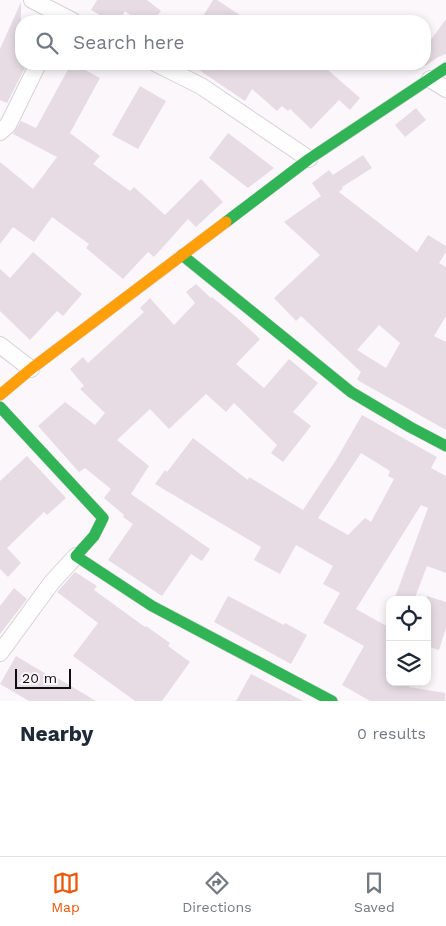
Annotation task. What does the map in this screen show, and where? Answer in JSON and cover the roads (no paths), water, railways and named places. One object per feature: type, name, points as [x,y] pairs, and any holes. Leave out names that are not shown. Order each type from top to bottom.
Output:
[{"type":"street","points":[[32,0],[57,15]]},
{"type":"street","points":[[0,395],[31,369],[309,159],[446,68]]},
{"type":"street","points":[[0,132],[8,125],[35,70]]},
{"type":"street","points":[[169,70],[201,86],[309,159]]},
{"type":"street","points":[[430,79],[446,89]]},
{"type":"street","points":[[182,255],[351,392],[446,446]]},
{"type":"street","points":[[0,346],[31,369]]},
{"type":"street","points":[[0,407],[102,518],[94,536],[52,582],[0,653]]},
{"type":"street","points":[[76,556],[152,606],[332,701]]}]
